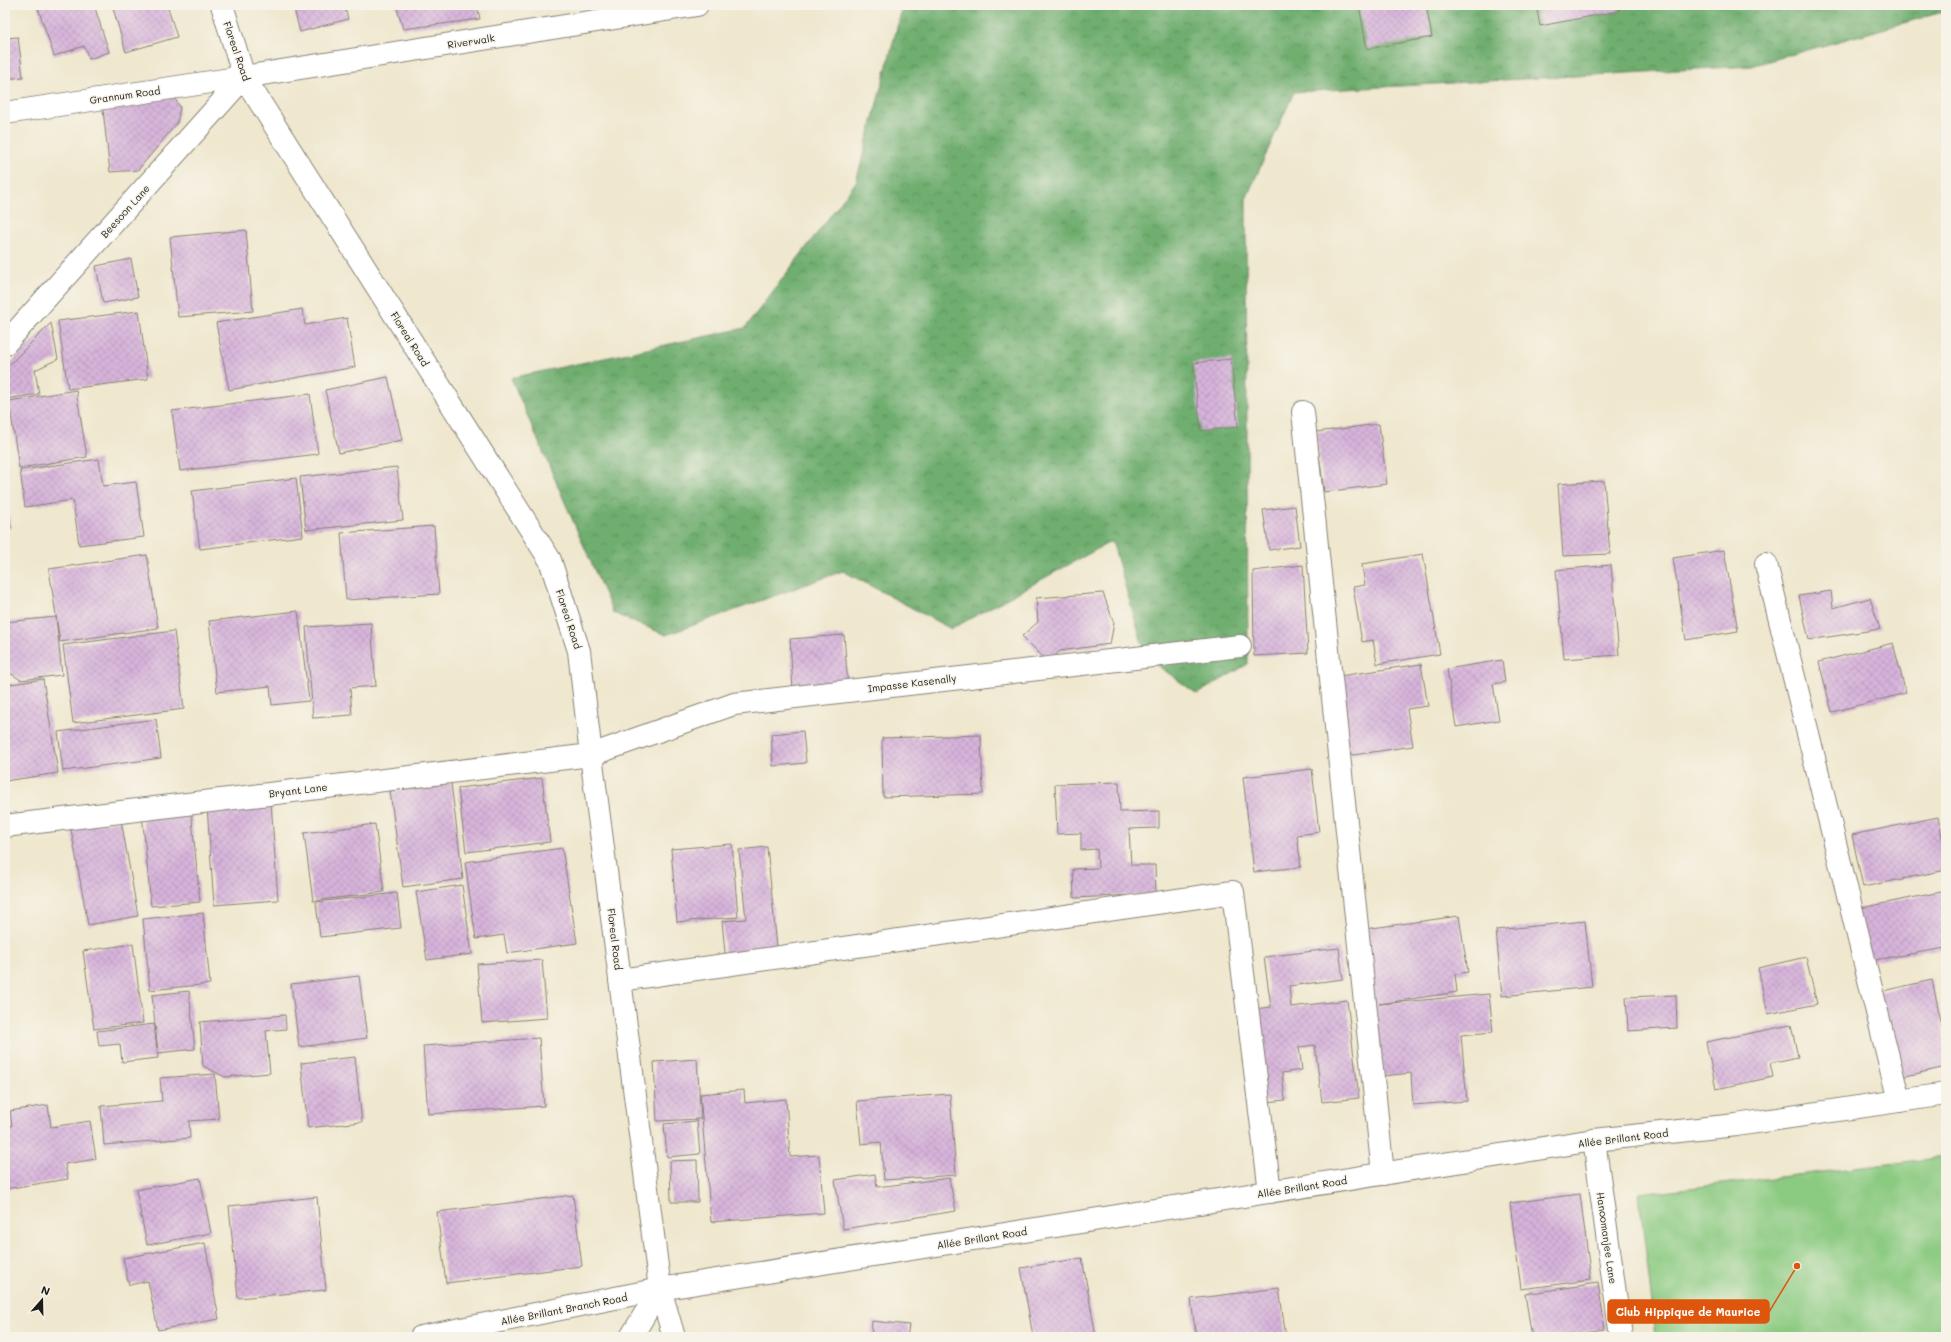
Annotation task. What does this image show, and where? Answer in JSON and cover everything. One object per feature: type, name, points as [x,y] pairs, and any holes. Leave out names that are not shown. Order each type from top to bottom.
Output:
[{"type":"street","name":"Floreal Road","points":[[222,5],[244,77],[550,560],[579,651],[660,1289],[674,1337]]},
{"type":"street","name":"Riverwalk","points":[[244,77],[697,5]]},
{"type":"street","name":"Grannum Road","points":[[5,113],[244,77]]},
{"type":"street","name":"Beesoon Lane","points":[[5,344],[244,77]]},
{"type":"street","points":[[1303,412],[1383,1174]]},
{"type":"street","points":[[1766,564],[1899,1101]]},
{"type":"street","name":"Impasse Kasenally","points":[[591,755],[734,704],[1240,646]]},
{"type":"street","name":"Bryant Lane","points":[[5,826],[591,755]]},
{"type":"street","points":[[620,980],[1234,892],[1270,1192]]},
{"type":"street","name":"Allée Brillant Road","points":[[660,1289],[1594,1140],[1736,1125],[1946,1094]]},
{"type":"street","name":"Hanoomanjee Lane","points":[[1594,1140],[1621,1337]]},
{"type":"street","points":[[631,1337],[660,1289]]},
{"type":"street","name":"Allée Brillant Branch Road","points":[[421,1337],[660,1289]]},
{"type":"green space","points":[[903,5],[1946,5],[1946,11],[1751,66],[1294,92],[1246,199],[1248,664],[1197,694],[1146,657],[1112,541],[951,629],[843,571],[666,635],[613,613],[511,378],[745,328],[856,182]]},
{"type":"green space","points":[[1946,1157],[1946,1337],[1656,1337],[1639,1194]]},
{"type":"building","points":[[37,5],[94,5],[109,52],[89,59],[84,46],[54,56]]},
{"type":"building","points":[[112,5],[167,5],[177,37],[126,52]]},
{"type":"building","points":[[293,5],[344,5],[348,19],[300,32]]},
{"type":"building","points":[[396,5],[477,5],[480,19],[403,29]]},
{"type":"building","points":[[1359,5],[1426,5],[1432,37],[1367,49]]},
{"type":"building","points":[[1536,5],[1618,5],[1619,11],[1540,26]]},
{"type":"building","points":[[18,37],[23,77],[5,79],[5,38]]},
{"type":"building","points":[[172,94],[180,107],[177,123],[138,170],[110,172],[102,101]]},
{"type":"building","points":[[246,230],[253,311],[178,317],[170,237]]},
{"type":"building","points":[[131,259],[138,297],[103,303],[96,266]]},
{"type":"building","points":[[302,309],[305,325],[347,318],[355,367],[229,390],[216,323]]},
{"type":"building","points":[[139,311],[148,379],[68,389],[58,321]]},
{"type":"building","points":[[51,323],[58,359],[35,370],[39,394],[5,399],[5,369]]},
{"type":"building","points":[[1231,359],[1238,427],[1201,431],[1193,363]]},
{"type":"building","points":[[388,377],[402,440],[339,453],[325,390]]},
{"type":"building","points":[[76,390],[87,457],[19,468],[9,401]]},
{"type":"building","points":[[310,394],[318,454],[180,471],[172,411]]},
{"type":"building","points":[[1379,424],[1387,484],[1324,492],[1316,432]]},
{"type":"building","points":[[99,459],[103,486],[136,482],[144,537],[79,545],[73,500],[25,507],[20,470]]},
{"type":"building","points":[[397,467],[403,520],[306,530],[300,477]]},
{"type":"building","points":[[296,478],[303,536],[200,549],[192,491]]},
{"type":"building","points":[[1604,481],[1610,554],[1563,556],[1558,484]]},
{"type":"building","points":[[5,497],[11,528],[5,529]]},
{"type":"building","points":[[1295,506],[1300,546],[1269,550],[1263,510]]},
{"type":"building","points":[[434,526],[439,594],[346,600],[341,533]]},
{"type":"building","points":[[1724,550],[1738,631],[1686,640],[1673,558]]},
{"type":"building","points":[[1423,554],[1440,654],[1377,664],[1373,640],[1362,642],[1353,587],[1365,585],[1362,564]]},
{"type":"building","points":[[147,555],[158,628],[60,642],[49,569]]},
{"type":"building","points":[[1303,565],[1308,653],[1254,656],[1253,571]]},
{"type":"building","points":[[1611,565],[1619,655],[1564,659],[1556,570]]},
{"type":"building","points":[[1831,591],[1833,608],[1870,598],[1880,629],[1809,640],[1799,596]]},
{"type":"building","points":[[1103,593],[1114,623],[1110,644],[1060,651],[1048,662],[1022,636],[1038,622],[1036,598]]},
{"type":"building","points":[[298,611],[309,701],[272,705],[270,686],[217,692],[209,621]]},
{"type":"building","points":[[56,617],[62,675],[21,680],[5,670],[5,622]]},
{"type":"building","points":[[371,623],[376,686],[350,688],[352,715],[313,718],[306,627]]},
{"type":"building","points":[[174,631],[184,709],[73,723],[63,645]]},
{"type":"building","points":[[844,635],[848,687],[793,691],[790,639]]},
{"type":"building","points":[[1893,643],[1906,693],[1832,712],[1819,662]]},
{"type":"building","points":[[1502,660],[1505,682],[1493,684],[1499,720],[1456,727],[1447,669]]},
{"type":"building","points":[[1421,664],[1428,706],[1407,709],[1413,746],[1353,755],[1337,744],[1326,678]]},
{"type":"building","points":[[43,679],[58,773],[5,781],[5,685]]},
{"type":"building","points":[[156,719],[161,758],[63,771],[58,732]]},
{"type":"building","points":[[803,731],[806,763],[773,766],[771,734]]},
{"type":"building","points":[[981,735],[983,794],[883,797],[882,738]]},
{"type":"building","points":[[1312,769],[1319,832],[1297,835],[1301,867],[1254,872],[1243,777]]},
{"type":"building","points":[[542,778],[550,842],[466,852],[458,788]]},
{"type":"building","points":[[1119,782],[1120,812],[1159,811],[1159,828],[1129,829],[1131,865],[1155,865],[1156,894],[1074,898],[1073,869],[1098,868],[1097,849],[1081,850],[1081,833],[1057,834],[1055,784]]},
{"type":"building","points":[[451,783],[463,879],[403,887],[390,791]]},
{"type":"building","points":[[271,802],[278,900],[214,905],[207,806]]},
{"type":"building","points":[[191,809],[200,902],[151,906],[142,813]]},
{"type":"building","points":[[1938,817],[1943,842],[1946,841],[1946,870],[1863,887],[1852,835]]},
{"type":"building","points":[[121,820],[138,916],[88,925],[71,829]]},
{"type":"building","points":[[375,824],[384,892],[313,901],[304,833]]},
{"type":"building","points":[[732,844],[738,917],[677,922],[671,849]]},
{"type":"building","points":[[767,847],[778,958],[726,963],[722,921],[746,919],[739,850]]},
{"type":"building","points":[[562,848],[577,943],[507,953],[504,935],[476,939],[465,862]]},
{"type":"building","points":[[462,885],[472,954],[427,960],[416,892]]},
{"type":"building","points":[[1946,891],[1946,948],[1868,961],[1856,909]]},
{"type":"building","points":[[397,893],[401,928],[320,937],[316,902]]},
{"type":"building","points":[[203,913],[210,984],[150,990],[143,919]]},
{"type":"building","points":[[1459,916],[1468,972],[1455,974],[1457,992],[1379,1004],[1489,994],[1493,1032],[1461,1035],[1467,1101],[1413,1105],[1411,1073],[1373,1077],[1365,929]]},
{"type":"building","points":[[1585,921],[1592,987],[1502,996],[1496,930]]},
{"type":"building","points":[[133,944],[143,1023],[94,1029],[83,951]]},
{"type":"building","points":[[1339,948],[1343,979],[1289,986],[1291,1007],[1347,1000],[1359,1098],[1322,1102],[1315,1045],[1299,1047],[1302,1070],[1282,1073],[1285,1100],[1257,1103],[1246,1010],[1271,1007],[1264,957]]},
{"type":"building","points":[[1806,957],[1817,1004],[1768,1014],[1758,968]]},
{"type":"building","points":[[542,960],[547,1018],[482,1023],[477,964]]},
{"type":"building","points":[[359,976],[367,1038],[299,1047],[291,984]]},
{"type":"building","points":[[1932,980],[1946,1044],[1946,1067],[1897,1078],[1878,992]]},
{"type":"building","points":[[189,991],[195,1049],[158,1053],[152,995]]},
{"type":"building","points":[[1676,995],[1677,1028],[1628,1031],[1626,997]]},
{"type":"building","points":[[285,1015],[286,1029],[266,1031],[270,1073],[225,1077],[203,1066],[200,1022]]},
{"type":"building","points":[[154,1024],[158,1058],[122,1062],[120,1044],[99,1046],[97,1031]]},
{"type":"building","points":[[1791,1025],[1798,1057],[1770,1063],[1773,1077],[1716,1089],[1706,1042]]},
{"type":"building","points":[[539,1038],[544,1106],[428,1114],[423,1046]]},
{"type":"building","points":[[355,1057],[362,1122],[308,1128],[301,1063]]},
{"type":"building","points":[[697,1059],[701,1119],[657,1121],[654,1062]]},
{"type":"building","points":[[215,1074],[219,1119],[189,1121],[190,1138],[104,1145],[101,1106],[162,1101],[160,1078]]},
{"type":"building","points":[[744,1090],[745,1103],[786,1099],[790,1157],[819,1155],[824,1213],[711,1222],[700,1094]]},
{"type":"building","points":[[950,1094],[956,1175],[884,1180],[881,1142],[861,1144],[857,1101]]},
{"type":"building","points":[[48,1105],[51,1127],[90,1121],[96,1159],[65,1164],[68,1179],[5,1189],[5,1128],[12,1126],[10,1111]]},
{"type":"building","points":[[697,1121],[700,1154],[667,1157],[664,1124]]},
{"type":"building","points":[[697,1160],[698,1202],[671,1202],[670,1161]]},
{"type":"building","points":[[875,1174],[877,1187],[949,1178],[956,1211],[843,1229],[835,1180]]},
{"type":"building","points":[[200,1178],[211,1233],[147,1245],[136,1190]]},
{"type":"building","points":[[1580,1194],[1591,1280],[1521,1289],[1510,1203]]},
{"type":"building","points":[[573,1195],[582,1266],[446,1283],[437,1212]]},
{"type":"building","points":[[317,1197],[326,1290],[238,1298],[229,1206]]},
{"type":"building","points":[[205,1243],[219,1319],[158,1330],[148,1281],[129,1285],[123,1258]]},
{"type":"building","points":[[1082,1258],[1096,1337],[1033,1337],[1021,1268]]},
{"type":"building","points":[[1598,1283],[1605,1329],[1552,1337],[1532,1337],[1525,1294]]},
{"type":"building","points":[[1279,1288],[1286,1337],[1196,1337],[1191,1299]]},
{"type":"building","points":[[872,1321],[909,1325],[907,1337],[871,1337]]},
{"type":"place","name":"Club Hippique de Maurice","points":[[1797,1266]]}]
